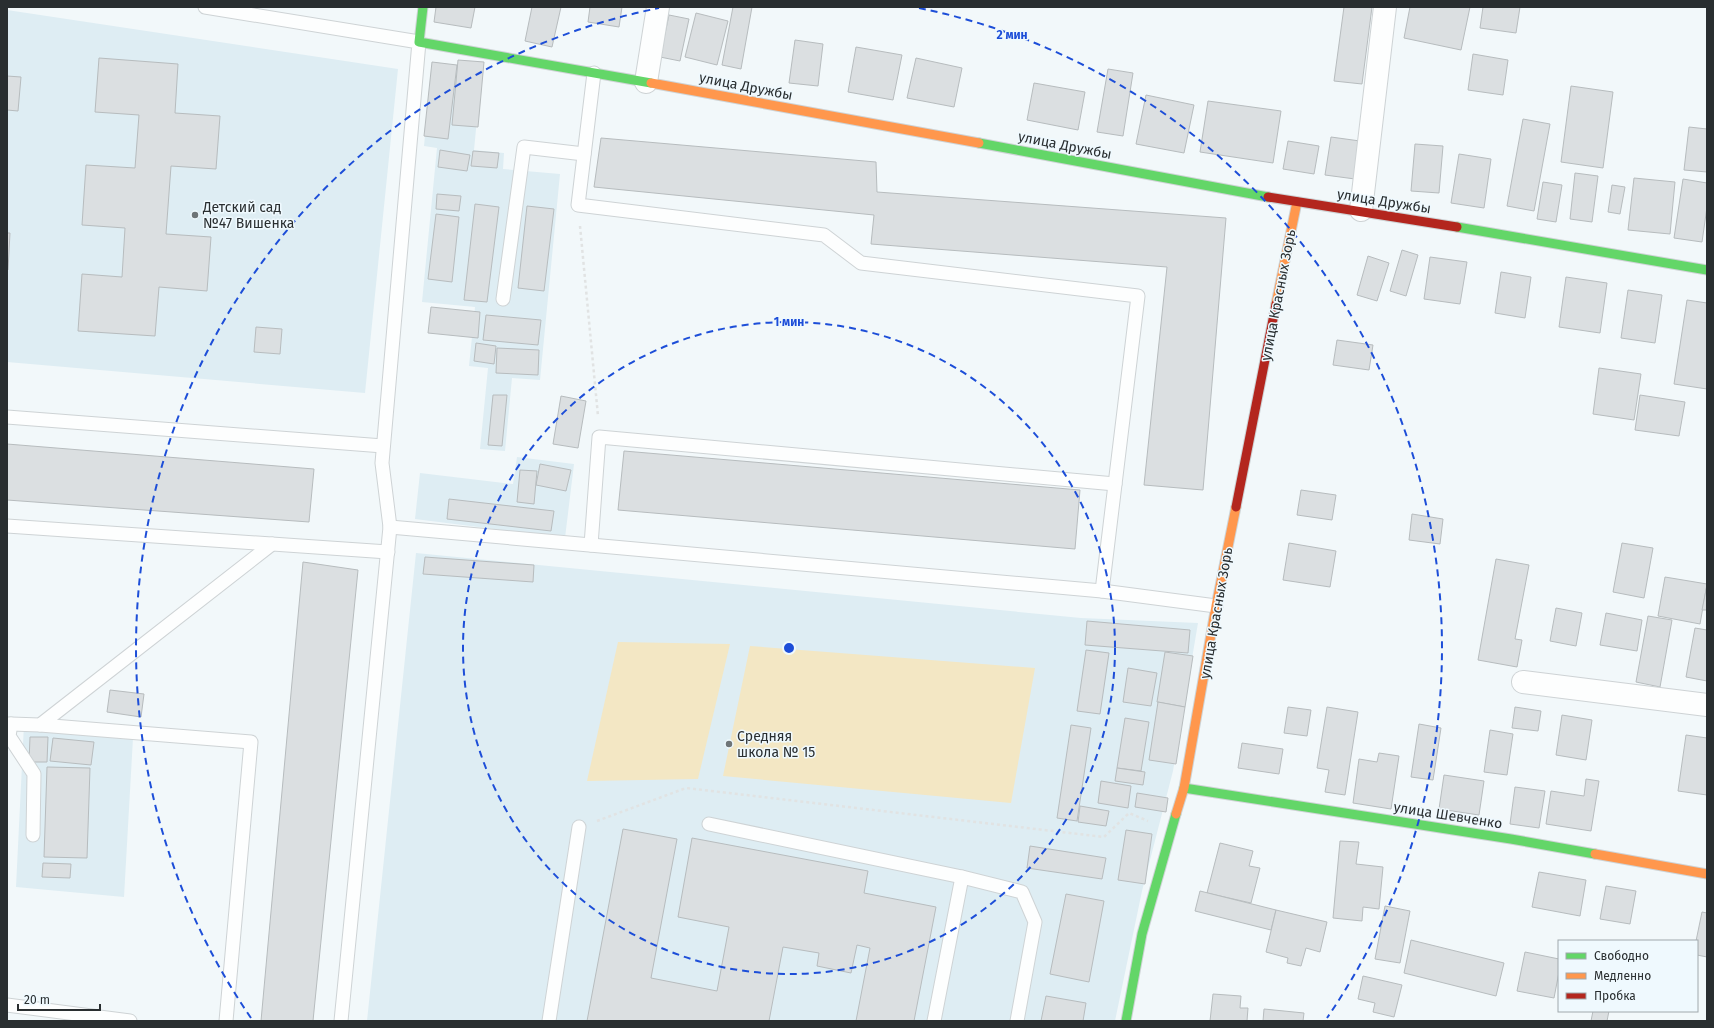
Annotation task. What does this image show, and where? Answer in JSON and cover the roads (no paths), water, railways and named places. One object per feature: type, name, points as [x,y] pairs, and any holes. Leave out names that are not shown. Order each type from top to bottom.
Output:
[{"type":"street","points":[[419,42],[423,7]]},
{"type":"street","points":[[646,82],[658,7]]},
{"type":"street","points":[[1361,210],[1384,7]]},
{"type":"street","name":"улица Дружбы","points":[[419,42],[594,72],[1297,202],[1361,210],[1707,270]]},
{"type":"street","name":"улица Красных Зорь","points":[[1126,1021],[1142,934],[1184,788],[1216,606],[1297,202]]},
{"type":"street","points":[[1523,682],[1707,705]]},
{"type":"street","name":"улица Шевченко","points":[[1184,788],[1511,839],[1707,874]]},
{"type":"lane","points":[[205,7],[419,42],[383,446],[382,463],[390,527],[341,1021]]},
{"type":"lane","points":[[594,72],[578,206],[824,235],[861,263],[1138,296],[1102,591]]},
{"type":"lane","points":[[504,299],[524,147],[584,154]]},
{"type":"lane","points":[[7,417],[383,446]]},
{"type":"lane","points":[[591,544],[599,437],[1115,484]]},
{"type":"lane","points":[[7,526],[388,552]]},
{"type":"lane","points":[[390,527],[1102,591],[1216,606]]},
{"type":"lane","points":[[40,725],[272,544]]},
{"type":"lane","points":[[33,835],[34,774],[9,736],[9,724],[40,725],[251,742],[226,1021]]},
{"type":"lane","points":[[709,824],[962,877],[1022,892],[1035,922],[1017,1021]]},
{"type":"lane","points":[[549,1021],[579,827]]},
{"type":"lane","points":[[934,1021],[962,877]]},
{"type":"lane","points":[[7,1006],[130,1021]]},
{"type":"place","name":"Детский сад №47 Вишенка","points":[[195,215]]},
{"type":"place","name":"Средняя школа № 15","points":[[729,744]]}]
